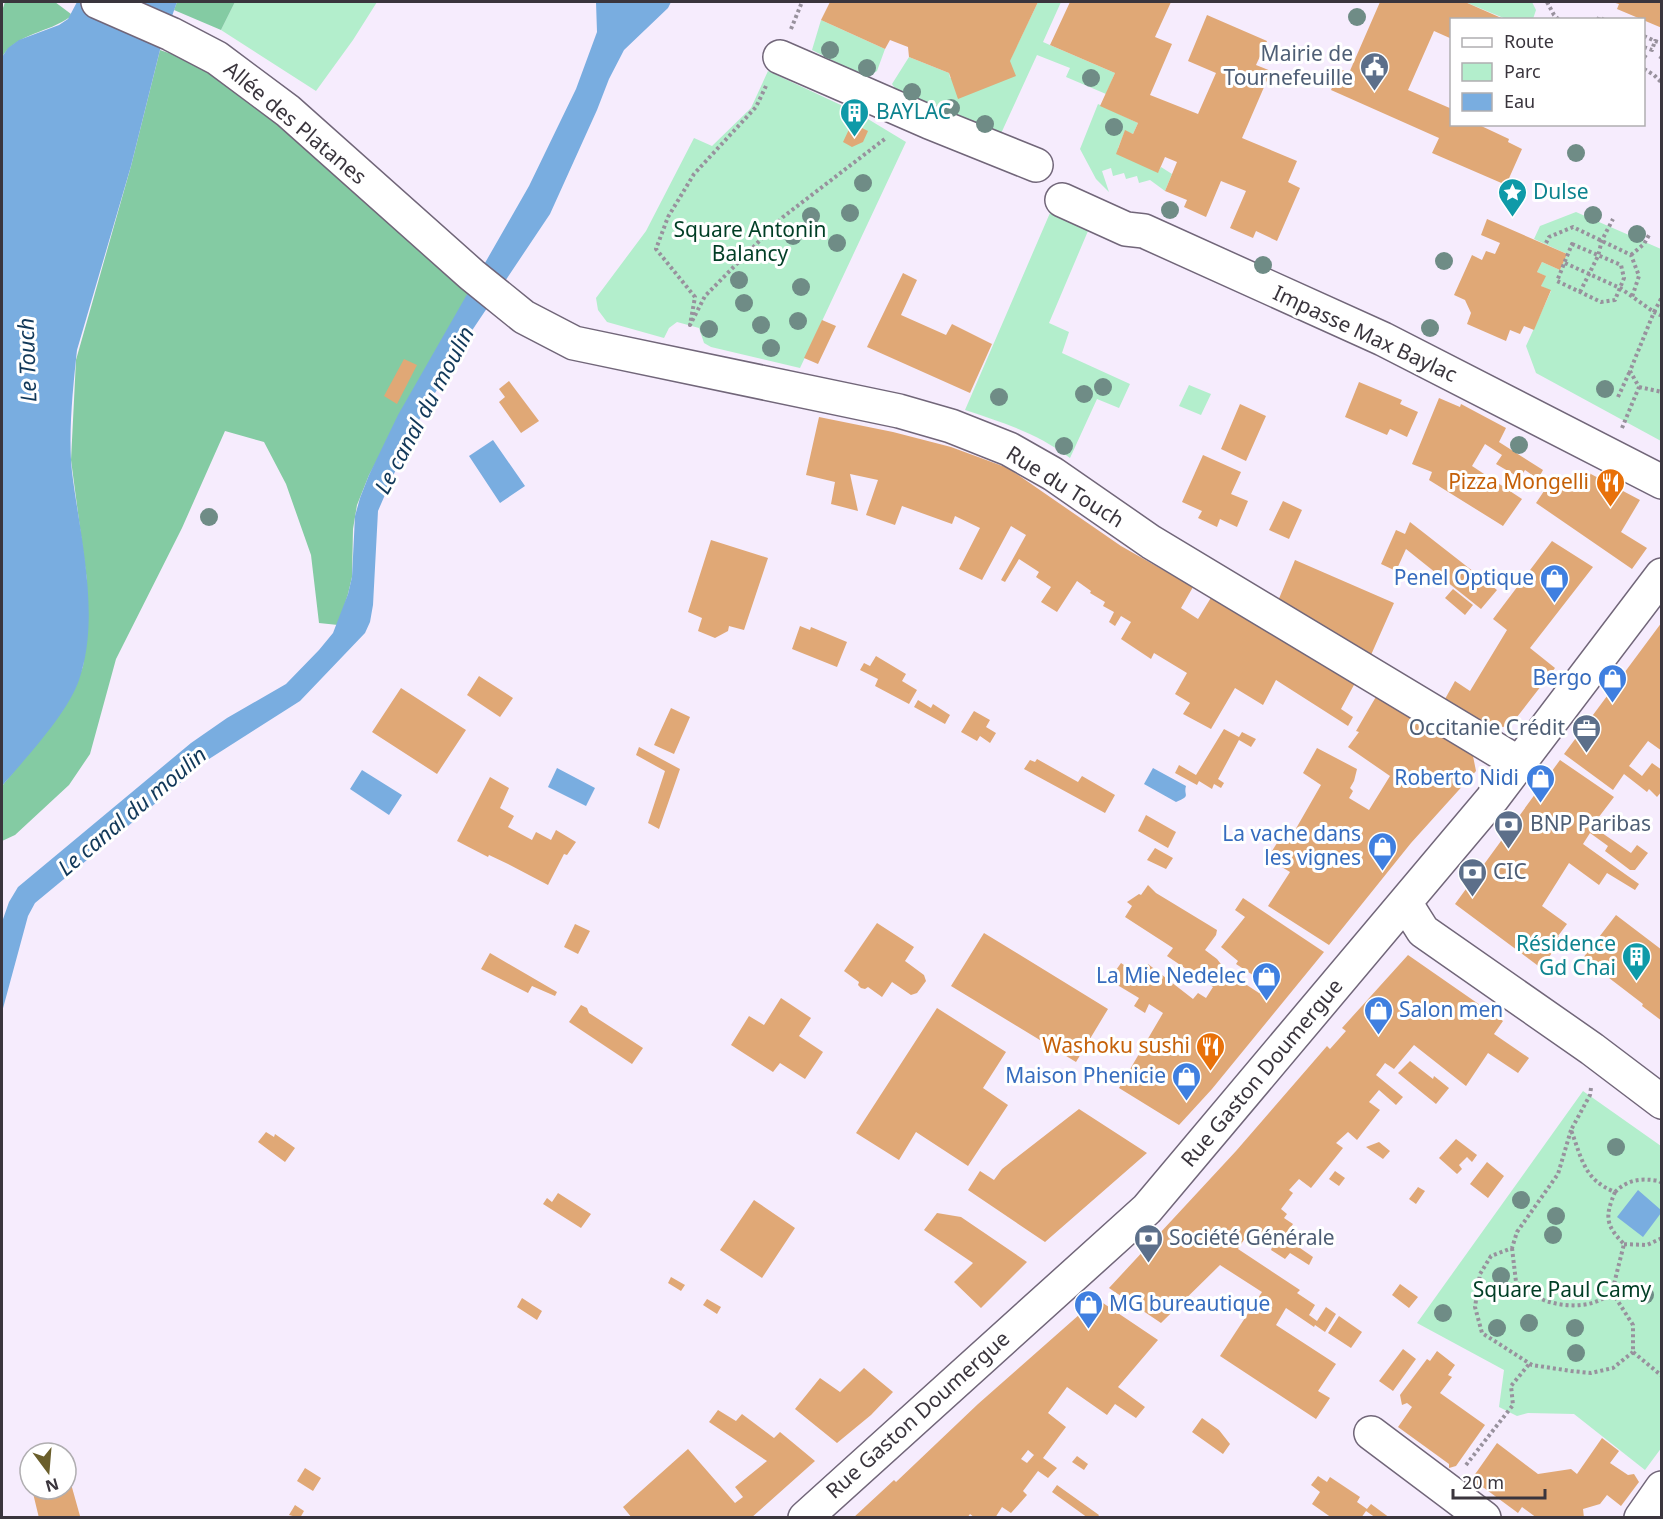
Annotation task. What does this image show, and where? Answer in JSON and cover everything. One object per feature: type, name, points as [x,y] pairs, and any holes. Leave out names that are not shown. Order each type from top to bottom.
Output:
[{"type":"street","name":"Allée des Platanes","points":[[98,2],[171,34],[217,58],[288,111],[472,275]]},
{"type":"street","points":[[780,57],[929,123],[1036,165]]},
{"type":"street","name":"Impasse Max Baylac","points":[[1062,200],[1126,228],[1144,231],[1383,339],[1662,482]]},
{"type":"street","name":"Rue du Touch","points":[[472,275],[524,317],[574,343],[899,411],[951,426],[1009,449],[1053,474],[1151,542],[1520,764]]},
{"type":"street","name":"Rue Gaston Doumergue","points":[[805,1518],[1147,1209],[1406,904],[1520,764],[1662,575]]},
{"type":"street","points":[[1406,904],[1423,931],[1592,1049],[1662,1102]]},
{"type":"street","points":[[1371,1433],[1484,1518]]},
{"type":"street","points":[[1641,1518],[1662,1488]]},
{"type":"path","points":[[1547,2],[1557,18]]},
{"type":"path","points":[[1645,36],[1662,43]]},
{"type":"path","points":[[1645,47],[1652,50],[1655,41]]},
{"type":"path","points":[[780,57],[756,107],[694,174],[668,216],[656,249],[695,297],[690,325],[705,296],[783,217],[892,134],[929,123]]},
{"type":"path","points":[[1645,70],[1662,83]]},
{"type":"path","points":[[1580,292],[1598,256],[1602,240],[1614,219]]},
{"type":"path","points":[[1546,243],[1550,237],[1573,227],[1631,255],[1639,276],[1632,297]]},
{"type":"path","points":[[1631,255],[1644,244],[1649,235]]},
{"type":"path","points":[[1572,244],[1598,256],[1621,265],[1624,278],[1615,300],[1600,302],[1557,281],[1572,244]]},
{"type":"path","points":[[1565,263],[1620,288],[1662,316]]},
{"type":"path","points":[[1618,397],[1662,297]]},
{"type":"path","points":[[1630,371],[1639,387],[1662,392]]},
{"type":"path","points":[[1620,431],[1626,423],[1639,387]]},
{"type":"path","points":[[1592,1049],[1581,1064],[1592,1070],[1590,1095],[1571,1130],[1558,1174],[1517,1232],[1512,1248],[1516,1282],[1531,1294],[1559,1305],[1604,1300],[1612,1292],[1624,1244]]},
{"type":"path","points":[[1571,1130],[1591,1178],[1601,1187],[1615,1192]]},
{"type":"path","points":[[1662,1183],[1640,1178],[1621,1186],[1615,1192],[1607,1210],[1612,1232],[1624,1244],[1647,1245],[1662,1238]]},
{"type":"path","points":[[1512,1248],[1491,1256],[1480,1274],[1475,1307],[1482,1334],[1530,1363],[1591,1372],[1613,1368],[1633,1352]]},
{"type":"path","points":[[1612,1292],[1633,1325],[1633,1352]]},
{"type":"path","points":[[1633,1352],[1662,1376]]},
{"type":"path","points":[[1447,1489],[1513,1405],[1510,1386],[1530,1363]]},
{"type":"green space","points":[[5,2],[55,2],[71,14],[61,22],[24,38],[8,49],[2,57],[2,11]]},
{"type":"green space","points":[[177,2],[235,2],[221,30],[174,10]]},
{"type":"green space","points":[[235,2],[377,2],[316,91],[221,30]]},
{"type":"green space","points":[[1038,2],[1061,2],[1043,42],[1115,73],[1106,94],[1066,77],[1070,68],[1037,55],[998,140],[899,94],[892,84],[909,57],[949,73],[950,78],[1007,55],[1010,60]]},
{"type":"green space","points":[[1465,2],[1532,2],[1536,10],[1533,18],[1504,18]]},
{"type":"green space","points":[[821,20],[885,49],[877,71],[869,76],[863,76],[812,50]]},
{"type":"green space","points":[[160,50],[209,67],[280,116],[470,291],[369,475],[357,505],[353,529],[352,577],[338,625],[319,623],[311,555],[286,484],[264,442],[225,431],[182,528],[116,659],[90,754],[69,785],[15,835],[2,841],[2,786],[62,711],[76,686],[83,666],[87,633],[87,581],[71,460],[76,360],[131,166]]},
{"type":"green space","name":"Square Antonin Balancy","points":[[768,71],[858,113],[906,142],[800,368],[711,347],[704,343],[699,328],[677,322],[669,328],[664,338],[607,322],[598,310],[596,298],[646,231],[694,138],[712,146],[751,108]]},
{"type":"green space","points":[[1098,104],[1138,123],[1133,134],[1125,131],[1118,148],[1158,172],[1161,167],[1172,174],[1165,191],[1150,180],[1139,183],[1137,176],[1126,179],[1124,173],[1113,176],[1111,168],[1102,171],[1109,192],[1096,179],[1080,149]]},
{"type":"green space","points":[[1053,206],[1088,231],[1049,323],[1069,332],[1062,353],[1130,384],[1119,408],[1097,399],[1070,458],[1033,435],[965,410]]},
{"type":"green space","points":[[1576,212],[1661,249],[1661,441],[1536,373],[1526,346],[1551,291],[1541,286],[1545,276],[1537,272],[1542,262],[1560,270],[1567,254],[1534,239],[1540,226]]},
{"type":"green space","points":[[1189,385],[1211,394],[1201,415],[1179,406]]},
{"type":"green space","name":"Square Paul Camy","points":[[1583,1091],[1661,1146],[1662,1447],[1645,1470],[1574,1414],[1528,1413],[1517,1416],[1499,1407],[1504,1370],[1417,1323]]},
{"type":"water","name":"Le Touch","points":[[77,2],[177,2],[160,50],[131,166],[77,350],[71,458],[89,603],[85,656],[79,680],[66,707],[2,786],[2,57],[8,48],[19,40],[59,25],[68,19]]},
{"type":"water","name":"Le canal du moulin","points":[[596,2],[671,2],[668,8],[624,50],[550,214],[471,332],[412,432],[378,511],[373,605],[365,633],[300,701],[209,759],[35,903],[28,916],[2,1012],[2,922],[9,902],[18,887],[191,743],[227,718],[286,684],[333,633],[352,577],[355,516],[369,475],[398,415],[529,186],[576,89],[597,32]]},
{"type":"water","points":[[493,440],[525,486],[500,503],[469,456]]},
{"type":"water","points":[[557,768],[595,788],[586,806],[548,787]]},
{"type":"water","points":[[1153,768],[1186,786],[1185,796],[1181,800],[1176,802],[1144,784]]},
{"type":"water","points":[[362,770],[402,795],[389,815],[350,789]]},
{"type":"water","points":[[1638,1190],[1661,1210],[1643,1237],[1617,1217]]},
{"type":"building","points":[[830,2],[1038,2],[1010,61],[1016,76],[958,99],[949,73],[909,57],[908,47],[890,40],[885,49],[821,20]]},
{"type":"building","points":[[1070,2],[1171,2],[1155,37],[1172,44],[1150,95],[1198,114],[1216,73],[1188,61],[1207,15],[1267,41],[1256,65],[1271,71],[1242,138],[1297,161],[1288,182],[1300,188],[1277,241],[1256,231],[1253,238],[1230,228],[1246,191],[1221,181],[1206,217],[1184,207],[1187,200],[1165,191],[1177,162],[1165,157],[1158,173],[1116,154],[1125,130],[1133,134],[1138,123],[1100,106],[1115,73],[1050,45]]},
{"type":"building","name":"Mairie de Tournefeuille","points":[[1380,2],[1465,2],[1501,18],[1450,18],[1450,38],[1434,31],[1408,90],[1450,108],[1450,126],[1481,126],[1509,139],[1508,142],[1522,149],[1506,185],[1432,153],[1439,138],[1331,90],[1340,69],[1349,73]]},
{"type":"building","points":[[1612,2],[1662,2],[1662,28],[1645,21],[1645,18],[1638,18],[1617,9],[1619,4]]},
{"type":"building","name":"BAYLAC","points":[[852,123],[868,131],[863,142],[852,147],[843,142]]},
{"type":"building","points":[[1487,219],[1567,254],[1560,270],[1542,262],[1537,272],[1546,276],[1541,286],[1551,290],[1534,330],[1524,326],[1520,334],[1510,330],[1506,341],[1467,324],[1471,313],[1465,300],[1454,295],[1472,255],[1482,260],[1486,251],[1495,254],[1500,243],[1481,235]]},
{"type":"building","points":[[903,273],[917,280],[901,315],[946,335],[952,324],[992,344],[970,393],[867,347]]},
{"type":"building","points":[[822,320],[836,326],[818,364],[804,358]]},
{"type":"building","points":[[404,359],[417,365],[397,404],[384,396]]},
{"type":"building","points":[[509,381],[539,421],[521,433],[499,402],[505,397],[499,389]]},
{"type":"building","points":[[1359,382],[1402,400],[1400,404],[1418,412],[1407,437],[1390,429],[1387,435],[1345,417]]},
{"type":"building","points":[[1439,398],[1460,407],[1461,404],[1506,428],[1499,442],[1543,470],[1538,479],[1525,470],[1520,478],[1496,464],[1502,455],[1485,444],[1472,466],[1522,499],[1503,526],[1429,480],[1432,472],[1412,464]]},
{"type":"building","points":[[1240,404],[1266,416],[1246,461],[1221,449]]},
{"type":"building","points":[[819,417],[951,447],[1008,468],[1121,546],[1193,587],[1181,608],[1198,619],[1212,596],[1315,661],[1315,659],[1355,683],[1341,709],[1353,717],[1348,726],[1276,680],[1263,705],[1235,688],[1211,729],[1183,714],[1190,703],[1175,694],[1187,673],[1154,653],[1151,659],[1121,639],[1131,622],[1121,616],[1115,626],[1109,622],[1114,612],[1103,606],[1105,602],[1090,593],[1091,591],[1077,581],[1057,612],[1041,602],[1051,587],[1036,577],[1039,572],[1019,559],[1005,582],[1001,580],[1026,535],[1011,526],[982,580],[959,569],[980,528],[955,516],[952,524],[902,506],[895,525],[866,515],[878,480],[850,474],[858,511],[831,504],[835,482],[806,475]]},
{"type":"building","points":[[1203,455],[1241,472],[1231,494],[1248,501],[1237,527],[1220,519],[1217,527],[1198,518],[1202,511],[1182,502]]},
{"type":"building","points":[[1589,473],[1640,500],[1621,532],[1647,548],[1632,569],[1536,503],[1548,485],[1560,493],[1565,483],[1578,491]]},
{"type":"building","points":[[1283,501],[1302,510],[1289,539],[1269,530]]},
{"type":"building","points":[[1410,522],[1497,590],[1481,609],[1406,549],[1396,571],[1381,564],[1396,530],[1405,534]]},
{"type":"building","points":[[711,540],[768,558],[744,630],[729,626],[728,631],[715,638],[698,631],[702,618],[688,612]]},
{"type":"building","points":[[1552,541],[1593,567],[1530,648],[1555,668],[1510,726],[1494,728],[1445,699],[1455,681],[1470,691],[1507,630],[1493,619]]},
{"type":"building","points":[[1295,560],[1394,603],[1371,655],[1278,601]]},
{"type":"building","points":[[1453,589],[1473,605],[1465,615],[1445,598]]},
{"type":"building","points":[[1662,622],[1662,751],[1648,741],[1629,766],[1642,776],[1652,763],[1662,770],[1662,791],[1657,797],[1649,789],[1647,792],[1624,774],[1613,790],[1564,754]]},
{"type":"building","points":[[800,626],[810,630],[811,627],[847,642],[837,667],[792,649]]},
{"type":"building","points":[[876,656],[906,674],[902,681],[917,690],[909,704],[875,686],[878,679],[860,670],[864,663],[870,666]]},
{"type":"building","points":[[479,676],[513,698],[500,717],[467,695]]},
{"type":"building","points":[[401,688],[466,730],[437,774],[372,732]]},
{"type":"building","points":[[1377,695],[1473,756],[1476,771],[1411,843],[1329,945],[1268,906],[1290,872],[1280,866],[1284,859],[1272,851],[1287,827],[1294,832],[1321,785],[1303,773],[1317,748],[1357,769],[1350,788],[1353,791],[1349,798],[1369,810],[1390,776],[1348,747],[1359,732],[1356,731]]},
{"type":"building","points":[[918,700],[931,708],[933,704],[950,715],[945,724],[914,707]]},
{"type":"building","points":[[671,708],[690,717],[674,754],[654,745]]},
{"type":"building","points":[[974,711],[990,720],[986,727],[996,733],[990,743],[980,736],[977,741],[961,732]]},
{"type":"building","points":[[1224,729],[1239,737],[1242,732],[1256,739],[1251,747],[1239,740],[1218,779],[1224,783],[1221,788],[1214,784],[1212,789],[1199,781],[1197,785],[1175,773],[1179,765],[1196,775]]},
{"type":"building","points":[[639,747],[680,769],[659,829],[648,823],[665,771],[636,755]]},
{"type":"building","points":[[1037,759],[1078,782],[1082,776],[1115,795],[1105,813],[1024,769],[1030,760],[1035,762]]},
{"type":"building","points":[[1560,760],[1614,797],[1592,826],[1631,853],[1637,845],[1648,853],[1635,870],[1630,870],[1605,851],[1608,846],[1590,833],[1583,844],[1639,884],[1635,890],[1607,873],[1599,885],[1569,863],[1542,906],[1567,924],[1558,936],[1562,939],[1541,968],[1455,904]]},
{"type":"building","points":[[490,777],[509,788],[500,808],[514,816],[508,827],[532,840],[536,832],[551,840],[556,830],[576,842],[567,855],[564,854],[548,885],[457,841]]},
{"type":"building","points":[[1146,815],[1176,832],[1168,848],[1138,831]]},
{"type":"building","points":[[1155,848],[1173,858],[1166,869],[1147,860]]},
{"type":"building","points":[[1148,885],[1156,893],[1217,930],[1205,950],[1217,959],[1227,972],[1259,993],[1265,983],[1236,964],[1238,961],[1221,947],[1245,917],[1235,910],[1243,898],[1324,952],[1212,1089],[1179,1125],[1119,1088],[1163,1013],[1149,1004],[1145,1013],[1134,1006],[1139,998],[1109,980],[1121,963],[1141,977],[1148,964],[1193,999],[1198,993],[1206,998],[1213,987],[1167,956],[1173,948],[1125,917],[1132,906],[1127,902],[1141,895]]},
{"type":"building","name":"Résidence Gd Chai","points":[[1616,915],[1662,950],[1662,1021],[1583,958]]},
{"type":"building","points":[[877,923],[914,947],[905,961],[924,975],[926,981],[917,993],[911,995],[892,982],[882,997],[868,987],[861,988],[858,985],[859,982],[844,971]]},
{"type":"building","points":[[575,924],[590,931],[578,954],[564,947]]},
{"type":"building","points":[[984,933],[1108,1009],[1076,1062],[951,986]]},
{"type":"building","points":[[490,953],[557,992],[555,996],[532,986],[528,993],[481,969]]},
{"type":"building","points":[[1408,955],[1503,1021],[1494,1034],[1529,1058],[1518,1073],[1488,1053],[1466,1086],[1414,1045],[1394,1069],[1385,1063],[1376,1075],[1403,1097],[1396,1105],[1379,1090],[1369,1102],[1380,1110],[1357,1140],[1348,1132],[1336,1143],[1343,1148],[1311,1188],[1299,1179],[1289,1190],[1293,1193],[1281,1209],[1287,1214],[1284,1218],[1293,1224],[1284,1237],[1313,1257],[1309,1265],[1290,1253],[1285,1259],[1271,1250],[1274,1242],[1252,1227],[1238,1249],[1300,1290],[1297,1293],[1315,1305],[1309,1315],[1317,1321],[1326,1307],[1336,1314],[1325,1332],[1286,1308],[1276,1325],[1336,1364],[1318,1391],[1330,1398],[1316,1419],[1220,1356],[1262,1292],[1220,1265],[1161,1323],[1109,1288],[1236,1151],[1327,1046],[1330,1049],[1346,1031],[1342,1028]]},
{"type":"building","points":[[781,998],[811,1018],[799,1036],[823,1052],[805,1079],[780,1063],[773,1072],[731,1045],[749,1016],[764,1025]]},
{"type":"building","points":[[581,1005],[587,1008],[589,1013],[643,1048],[632,1064],[569,1022]]},
{"type":"building","points":[[937,1008],[1006,1052],[983,1088],[1008,1105],[968,1166],[916,1132],[899,1160],[856,1133]]},
{"type":"building","points":[[1410,1061],[1449,1088],[1436,1104],[1398,1073]]},
{"type":"building","points":[[1079,1109],[1147,1153],[1045,1242],[968,1190],[980,1171],[994,1180],[1002,1169]]},
{"type":"building","points":[[266,1132],[274,1137],[275,1134],[295,1148],[285,1162],[258,1142]]},
{"type":"building","points":[[1456,1139],[1477,1155],[1472,1162],[1467,1157],[1459,1165],[1462,1169],[1457,1174],[1439,1158]]},
{"type":"building","points":[[1379,1142],[1390,1151],[1383,1159],[1366,1147]]},
{"type":"building","points":[[1487,1162],[1504,1176],[1488,1198],[1470,1184]]},
{"type":"building","points":[[1335,1171],[1345,1178],[1339,1186],[1329,1179]]},
{"type":"building","points":[[1418,1187],[1425,1191],[1416,1204],[1409,1199]]},
{"type":"building","points":[[558,1193],[591,1214],[581,1228],[543,1204],[547,1198],[552,1202]]},
{"type":"building","points":[[754,1200],[795,1228],[762,1278],[720,1250]]},
{"type":"building","points":[[937,1213],[961,1217],[1027,1262],[981,1308],[954,1282],[973,1263],[924,1230]]},
{"type":"building","points":[[671,1277],[685,1285],[681,1291],[668,1283]]},
{"type":"building","points":[[1400,1284],[1418,1297],[1409,1308],[1392,1295]]},
{"type":"building","points":[[522,1298],[542,1311],[537,1320],[517,1307]]},
{"type":"building","points":[[707,1299],[721,1307],[717,1314],[703,1305]]},
{"type":"building","points":[[1097,1299],[1158,1340],[1118,1387],[1145,1407],[1136,1418],[1115,1404],[1107,1415],[1067,1387],[1048,1413],[1066,1427],[1043,1458],[1057,1468],[1048,1478],[1038,1471],[1023,1491],[1027,1495],[1011,1513],[1002,1507],[995,1518],[975,1518],[970,1514],[967,1518],[853,1518],[894,1480],[896,1482],[978,1404]],"holes":[[[1028,1450],[1034,1455],[1027,1463],[1021,1459]]]},
{"type":"building","points":[[1339,1316],[1362,1332],[1351,1348],[1328,1333]]},
{"type":"building","points":[[1403,1349],[1416,1359],[1393,1391],[1379,1381]]},
{"type":"building","points":[[1437,1351],[1455,1365],[1448,1375],[1452,1377],[1440,1393],[1485,1425],[1456,1466],[1449,1468],[1449,1464],[1398,1427],[1412,1407],[1407,1403],[1402,1405],[1400,1395],[1427,1359],[1430,1361]]},
{"type":"building","points":[[864,1368],[893,1392],[871,1415],[837,1443],[795,1409],[820,1378],[840,1392]]},
{"type":"building","points":[[718,1410],[736,1421],[742,1414],[774,1438],[780,1432],[815,1461],[751,1518],[632,1518],[623,1507],[688,1449],[735,1503],[743,1497],[735,1487],[767,1461],[709,1422]]},
{"type":"building","points":[[1202,1418],[1219,1430],[1230,1444],[1223,1454],[1192,1432]]},
{"type":"building","points":[[1602,1438],[1619,1451],[1610,1463],[1628,1475],[1634,1474],[1639,1482],[1621,1506],[1607,1495],[1600,1504],[1583,1509],[1584,1518],[1537,1518],[1522,1507],[1518,1513],[1480,1485],[1474,1488],[1471,1480],[1497,1443],[1538,1474],[1571,1469],[1577,1474]]},
{"type":"building","points":[[1077,1456],[1088,1464],[1084,1470],[1072,1462]]},
{"type":"building","points":[[305,1468],[321,1478],[313,1491],[297,1481]]},
{"type":"building","points":[[1318,1476],[1327,1482],[1330,1477],[1360,1497],[1357,1502],[1367,1509],[1371,1504],[1390,1518],[1376,1518],[1366,1511],[1361,1518],[1332,1518],[1312,1504],[1320,1492],[1311,1485]]},
{"type":"building","points":[[1057,1485],[1099,1515],[1097,1518],[1088,1518],[1052,1492]]},
{"type":"building","points":[[35,1501],[76,1501],[80,1516],[39,1518]]},
{"type":"building","points":[[295,1505],[304,1511],[300,1518],[289,1515]]},
{"type":"place","name":"Mairie de Tournefeuille","points":[[1374,92]]},
{"type":"place","name":"BAYLAC","points":[[855,138]]},
{"type":"place","name":"Dulse","points":[[1512,218]]},
{"type":"place","name":"Pizza Mongelli","points":[[1610,508]]},
{"type":"place","name":"Penel Optique","points":[[1555,604]]},
{"type":"place","name":"Bergo","points":[[1613,704]]},
{"type":"place","name":"Occitanie Crédit","points":[[1586,754]]},
{"type":"place","name":"Roberto Nidi","points":[[1540,804]]},
{"type":"place","name":"BNP Paribas","points":[[1509,850]]},
{"type":"place","name":"La vache dans les vignes","points":[[1382,872]]},
{"type":"place","name":"CIC","points":[[1472,898]]},
{"type":"place","name":"Résidence Gd Chai","points":[[1637,982]]},
{"type":"place","name":"La Mie Nedelec","points":[[1267,1002]]},
{"type":"place","name":"Salon men","points":[[1378,1036]]},
{"type":"place","name":"Washoku sushi","points":[[1211,1072]]},
{"type":"place","name":"Maison Phenicie","points":[[1187,1102]]},
{"type":"place","name":"Société Générale","points":[[1148,1264]]},
{"type":"place","name":"MG bureautique","points":[[1088,1330]]}]
